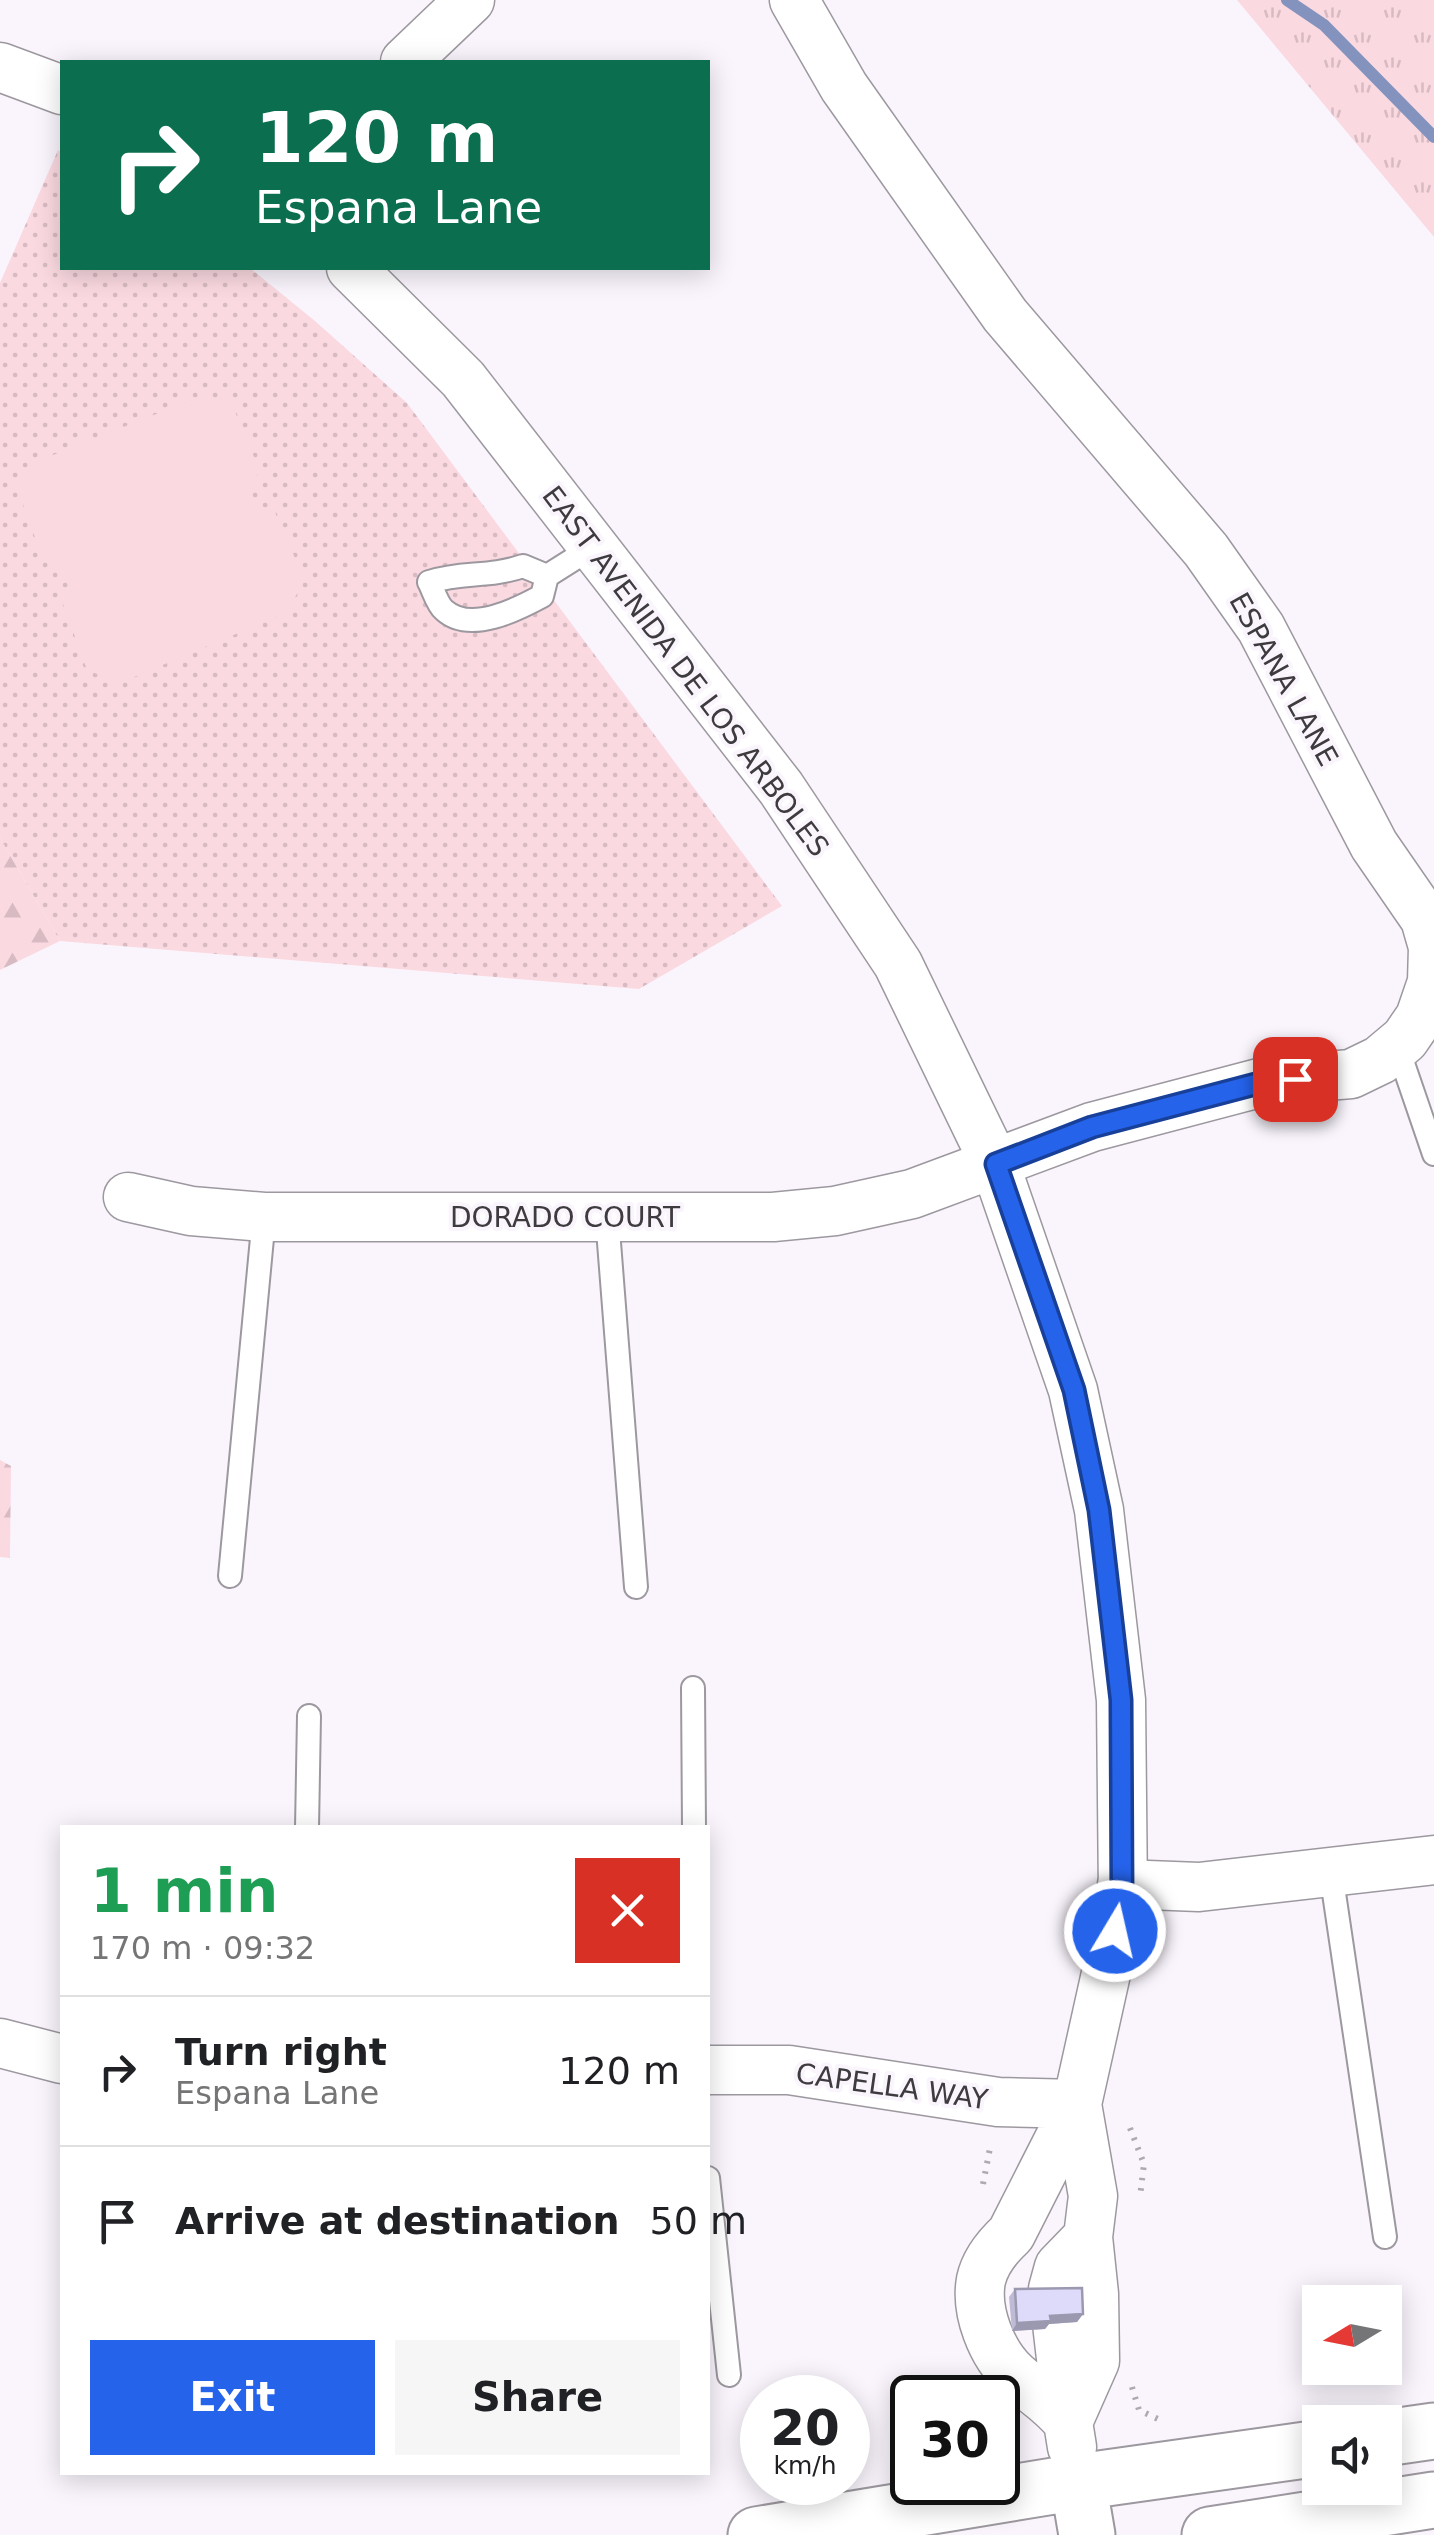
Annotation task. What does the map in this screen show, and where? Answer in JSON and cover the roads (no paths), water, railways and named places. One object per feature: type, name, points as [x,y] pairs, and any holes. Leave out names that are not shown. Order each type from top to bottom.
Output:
[{"type":"main road","points":[[1402,2436],[1434,2431]]},
{"type":"main road","points":[[756,2535],[1078,2482],[1302,2451]]},
{"type":"main road","points":[[1078,2482],[1087,2535]]},
{"type":"main road","points":[[1210,2535],[1434,2500]]},
{"type":"street","points":[[407,60],[470,0]]},
{"type":"street","name":"ESPANA LANE","points":[[794,0],[844,87],[1005,314],[1206,550],[1261,628],[1374,845],[1425,919],[1433,947],[1432,982],[1420,1016],[1397,1046],[1380,1060],[1350,1074],[1267,1081],[1092,1127],[996,1164]]},
{"type":"street","points":[[0,67],[60,89]]},
{"type":"street","name":"EAST AVENIDA DE LOS ARBOLES","points":[[354,270],[370,282],[463,379],[781,788],[898,964],[996,1164],[1074,1390],[1099,1510],[1121,1700],[1122,1897],[1077,2104],[1011,2234],[996,2248],[981,2281],[989,2340],[1012,2372],[1051,2400],[1068,2422],[1095,2361],[1088,2237],[1094,2196],[1077,2104]]},
{"type":"street","name":"DORADO COURT","points":[[128,1197],[191,1211],[264,1217],[773,1217],[835,1211],[912,1194],[996,1164]]},
{"type":"street","points":[[1122,1884],[1199,1887],[1434,1860]]},
{"type":"street","points":[[0,2043],[60,2058]]},
{"type":"street","name":"CAPELLA WAY","points":[[710,2070],[788,2070],[998,2102],[1077,2104]]},
{"type":"street","points":[[1011,2234],[1047,2229],[1088,2237]]},
{"type":"street","points":[[1068,2422],[1078,2482]]},
{"type":"lane","points":[[547,576],[593,546]]},
{"type":"lane","points":[[1397,1046],[1434,1154]]},
{"type":"lane","points":[[230,1576],[264,1217]]},
{"type":"lane","points":[[607,1217],[636,1587]]},
{"type":"lane","points":[[692,1688],[694,1825]]},
{"type":"lane","points":[[307,1825],[309,1716]]},
{"type":"lane","points":[[1331,1873],[1384,2237]]},
{"type":"lane","points":[[710,2197],[729,2375]]},
{"type":"waterway","points":[[1287,0],[1324,25],[1434,137]]}]
